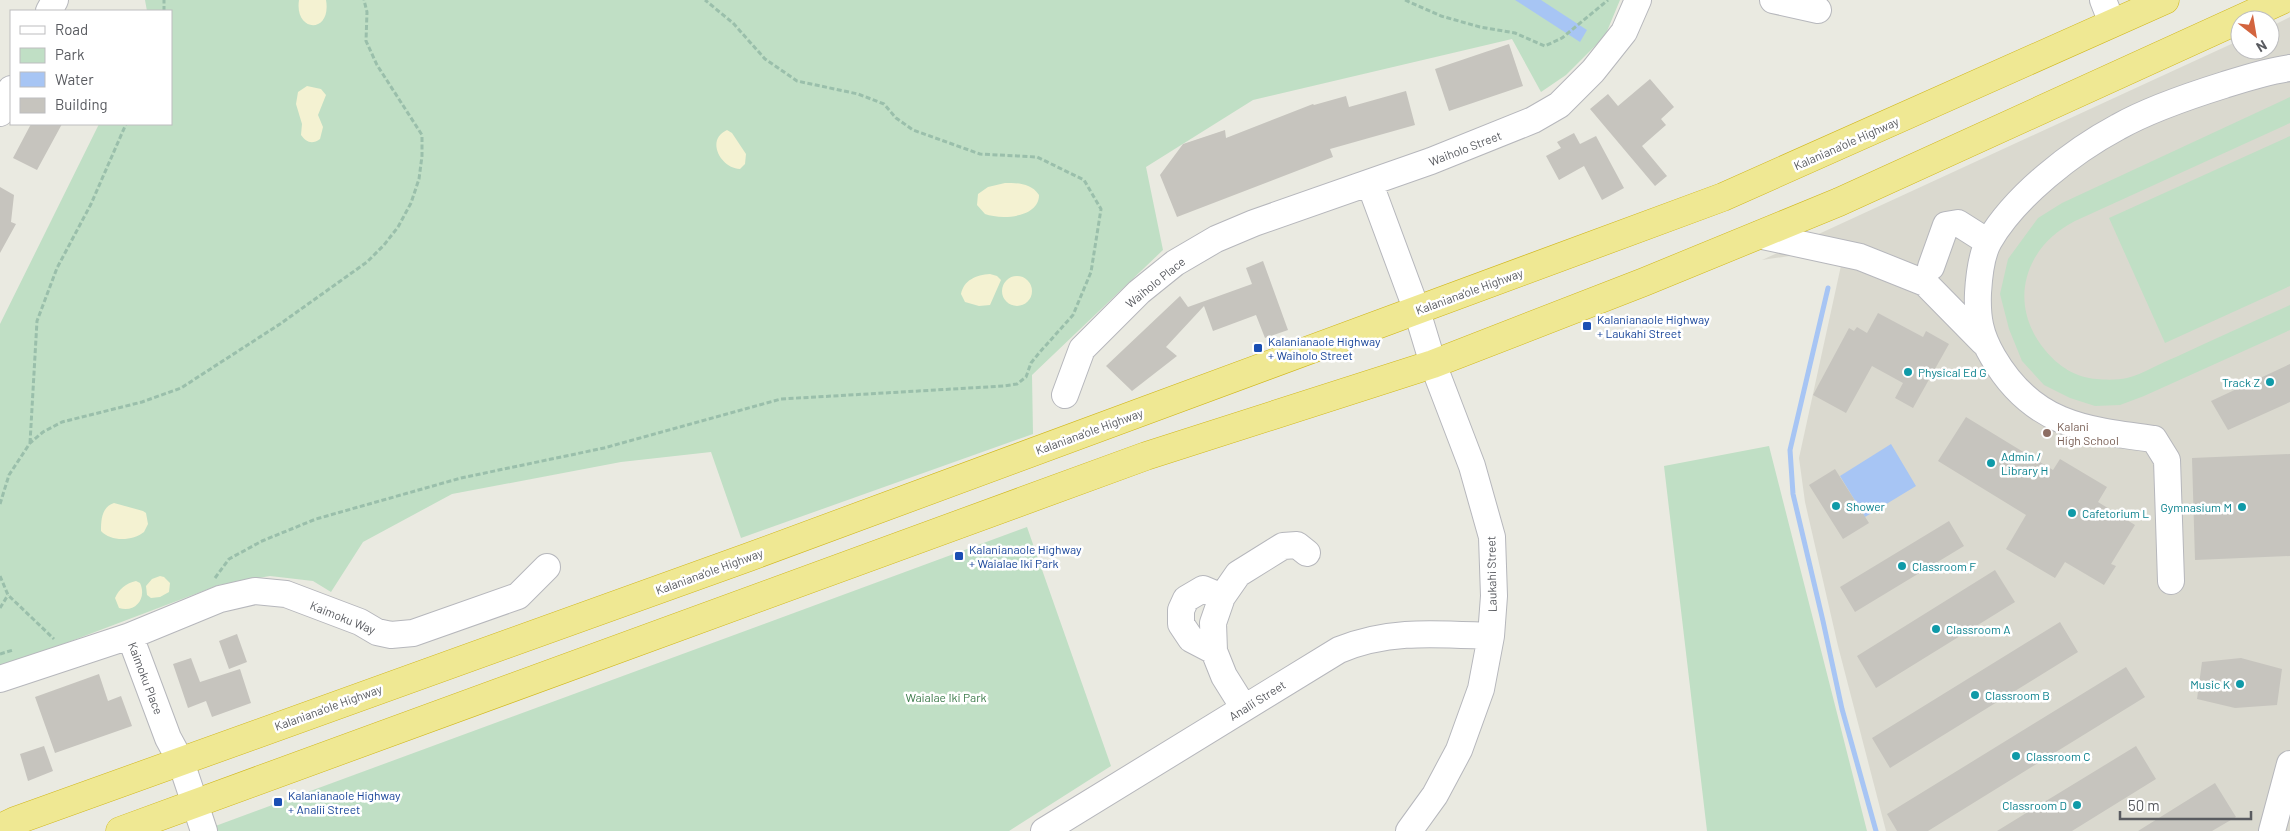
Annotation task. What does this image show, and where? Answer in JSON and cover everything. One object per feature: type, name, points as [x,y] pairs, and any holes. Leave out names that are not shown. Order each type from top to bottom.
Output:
[{"type":"highway","name":"Kalaniana’ole Highway","points":[[0,828],[264,730],[748,557],[1723,197],[2108,12],[2165,0]]},
{"type":"highway","points":[[120,831],[196,805],[1146,456],[1434,364],[1839,202],[2282,0]]},
{"type":"street","name":"Waiholo Street","points":[[1370,184],[1500,135],[1560,105],[1593,72],[1624,32],[1638,0]]},
{"type":"street","points":[[1772,0],[1818,10]]},
{"type":"street","points":[[1985,344],[1977,315],[1979,275],[1988,242],[2014,206],[2055,169],[2119,126],[2197,94],[2270,70],[2290,68]]},
{"type":"street","points":[[0,113],[10,91]]},
{"type":"street","points":[[1370,184],[1417,311]]},
{"type":"street","name":"Waiholo Place","points":[[1065,395],[1082,349],[1139,292],[1174,263],[1216,239],[1254,223],[1370,184]]},
{"type":"street","points":[[1931,267],[1946,225],[1958,223],[1988,242]]},
{"type":"street","points":[[1758,235],[1860,257],[1925,282],[1985,344],[2005,378],[2032,405],[2057,418],[2098,432],[2154,439],[2167,460],[2171,581]]},
{"type":"street","name":"Laukahi Street","points":[[1409,831],[1435,795],[1459,750],[1481,689],[1491,636],[1494,596],[1492,537],[1472,466],[1434,364],[1417,311]]},
{"type":"street","points":[[1244,708],[1224,676],[1214,651],[1213,623],[1222,597],[1238,574],[1283,546],[1297,545],[1308,553]]},
{"type":"street","name":"Kaimoku Way","points":[[130,636],[220,599],[255,591],[286,594],[360,622],[377,632],[391,635],[413,633],[518,596],[547,567]]},
{"type":"street","points":[[1214,651],[1191,639],[1182,624],[1181,610],[1186,599],[1203,588],[1222,597]]},
{"type":"street","name":"Analii Street","points":[[1044,831],[1324,659],[1364,641],[1407,634],[1491,636]]},
{"type":"street","name":"Kaimoku Place","points":[[0,679],[130,636],[168,738],[181,762]]},
{"type":"street","points":[[181,762],[204,831]]},
{"type":"street","points":[[2272,831],[2290,764]]},
{"type":"path","points":[[0,504],[8,475],[30,444],[44,432],[62,422],[142,402],[181,388],[367,262],[384,245],[411,203],[419,179],[422,135],[376,65],[366,40],[367,12],[364,0]]},
{"type":"path","points":[[212,582],[229,559],[262,541],[316,519],[461,478],[604,448],[781,399],[1004,386],[1017,384],[1026,376],[1031,363],[1073,315],[1091,272],[1101,209],[1084,180],[1037,157],[980,154],[913,130],[896,118],[884,104],[858,94],[797,81],[765,59],[733,23],[705,0]]},
{"type":"path","points":[[1404,0],[1441,16],[1480,27],[1515,33],[1545,46],[1562,38],[1608,0]]},
{"type":"path","points":[[30,444],[37,321],[57,268],[91,204],[126,125]]},
{"type":"path","points":[[0,576],[8,595],[54,639],[64,636]]},
{"type":"path","points":[[0,608],[8,595]]},
{"type":"shaded area","name":"Kalani High School","points":[[2290,17],[2290,831],[1886,831],[1838,646],[1805,502],[1799,458],[1842,261],[1803,254],[1762,260],[2230,45],[2230,60],[2280,60],[2280,22]]},
{"type":"green space","points":[[145,0],[1620,0],[1605,36],[1566,75],[1541,92],[1512,39],[1253,100],[1146,167],[1163,250],[1032,375],[1033,434],[741,538],[711,452],[621,462],[452,494],[363,542],[331,592],[313,581],[270,576],[219,585],[0,668],[0,324],[99,125],[172,125],[172,10],[147,10]]},
{"type":"green space","points":[[2290,97],[2290,123],[2075,221],[2058,232],[2043,246],[2033,261],[2027,278],[2024,296],[2026,314],[2033,332],[2045,350],[2056,361],[2075,374],[2104,380],[2124,379],[2133,376],[2290,305],[2290,330],[2120,405],[2095,406],[2070,398],[2044,385],[2022,361],[2009,329],[2000,294],[2008,259],[2038,218],[2062,203]]},
{"type":"green space","points":[[2290,136],[2290,286],[2165,343],[2109,218]]},
{"type":"green space","points":[[1769,446],[1867,831],[1707,831],[1664,466]]},
{"type":"green space","name":"Waialae Iki Park","points":[[1027,527],[1111,766],[1009,831],[211,831],[210,828]]},
{"type":"sand","points":[[299,0],[326,0],[324,19],[319,24],[307,23],[302,19],[299,11]]},
{"type":"sand","points":[[307,86],[321,89],[326,95],[318,115],[323,127],[320,139],[312,142],[307,141],[301,135],[302,124],[296,104],[298,92]]},
{"type":"sand","points":[[727,130],[732,133],[746,154],[745,164],[740,169],[727,164],[718,153],[717,140]]},
{"type":"sand","points":[[1005,183],[1028,186],[1036,191],[1039,195],[1033,209],[1026,213],[1009,217],[985,214],[977,205],[978,194],[988,187]]},
{"type":"sand","points":[[990,274],[997,276],[1001,280],[990,305],[979,306],[965,302],[961,294],[965,285],[975,277]]},
{"type":"sand","points":[[1017,276],[1023,277],[1031,285],[1031,297],[1023,305],[1017,306],[1011,305],[1003,297],[1002,291],[1003,285],[1011,277]]},
{"type":"sand","points":[[114,503],[146,513],[148,524],[144,532],[128,539],[116,539],[105,535],[101,531],[102,518],[107,507]]},
{"type":"sand","points":[[160,576],[170,583],[169,592],[160,597],[151,598],[147,595],[146,586],[152,579]]},
{"type":"sand","points":[[136,581],[140,583],[142,589],[141,599],[135,606],[125,609],[119,608],[115,598],[121,589]]},
{"type":"water","points":[[1515,0],[1541,0],[1587,30],[1580,42]]},
{"type":"water","points":[[1891,444],[1916,486],[1865,517],[1840,476]]},
{"type":"building","points":[[1509,44],[1523,86],[1449,111],[1435,69]]},
{"type":"building","points":[[1650,79],[1674,107],[1661,119],[1666,125],[1642,146],[1667,176],[1655,186],[1590,109],[1608,94],[1618,106]]},
{"type":"building","points":[[1406,91],[1415,125],[1330,149],[1333,157],[1177,217],[1160,175],[1183,144],[1225,130],[1226,138],[1313,104],[1346,96],[1349,107]]},
{"type":"building","points":[[30,125],[61,125],[37,170],[13,158]]},
{"type":"building","points":[[1574,133],[1580,144],[1596,136],[1624,188],[1602,200],[1584,166],[1559,180],[1546,156],[1561,148],[1557,142]]},
{"type":"building","points":[[0,187],[14,195],[11,222],[16,224],[0,253]]},
{"type":"building","points":[[1263,261],[1288,330],[1265,338],[1256,315],[1213,331],[1204,306],[1166,347],[1177,356],[1132,391],[1106,366],[1180,296],[1188,307],[1252,284],[1246,268]]},
{"type":"building","name":"Physical Ed G","points":[[1878,313],[1923,337],[1926,331],[1949,344],[1913,408],[1895,398],[1903,383],[1872,366],[1846,413],[1813,395],[1849,328],[1854,331],[1857,327],[1867,333]]},
{"type":"building","name":"Track Z","points":[[2290,364],[2290,402],[2228,430],[2211,401]]},
{"type":"building","name":"Cafetorium L","points":[[1966,417],[2053,470],[2060,459],[2107,487],[2098,502],[2135,525],[2111,564],[2116,566],[2104,585],[2065,562],[2055,578],[2006,549],[2026,515],[1938,461]]},
{"type":"building","name":"Gymnasium M","points":[[2290,454],[2290,556],[2195,560],[2192,458]]},
{"type":"building","name":"Shower","points":[[1835,469],[1869,523],[1843,539],[1809,485]]},
{"type":"building","name":"Classroom F","points":[[1949,521],[1964,546],[1855,612],[1840,587]]},
{"type":"building","name":"Classroom A","points":[[1995,570],[2015,602],[1876,688],[1857,656]]},
{"type":"building","name":"Classroom B","points":[[2060,622],[2078,652],[1890,768],[1872,738]]},
{"type":"building","points":[[237,634],[247,662],[229,669],[219,641]]},
{"type":"building","points":[[191,658],[200,682],[240,669],[251,703],[212,717],[206,701],[188,708],[173,664]]},
{"type":"building","name":"Music K","points":[[2241,658],[2282,669],[2277,705],[2235,708],[2197,699],[2202,662]]},
{"type":"building","name":"Classroom C","points":[[2126,667],[2145,697],[1928,831],[1897,831],[1887,814]]},
{"type":"building","points":[[99,674],[108,701],[121,696],[132,726],[55,753],[35,697]]},
{"type":"building","points":[[44,746],[53,771],[28,781],[20,754]]},
{"type":"building","name":"Classroom D","points":[[2136,746],[2156,779],[2072,831],[1997,831]]},
{"type":"building","points":[[2215,783],[2236,817],[2212,831],[2138,831]]},
{"type":"waterway","points":[[1828,288],[1790,450],[1793,494],[1842,709],[1876,831]]},
{"type":"place","name":"Kalanianaole Highway + Laukahi Street","points":[[1587,326]]},
{"type":"place","name":"Kalanianaole Highway + Waiholo Street","points":[[1258,348]]},
{"type":"place","name":"Physical Ed G","points":[[1908,372]]},
{"type":"place","name":"Track Z","points":[[2270,382]]},
{"type":"place","name":"Kalani High School","points":[[2047,433]]},
{"type":"place","name":"Admin / Library H","points":[[1991,463]]},
{"type":"place","name":"Shower","points":[[1836,506]]},
{"type":"place","name":"Gymnasium M","points":[[2242,507]]},
{"type":"place","name":"Cafetorium L","points":[[2072,513]]},
{"type":"place","name":"Kalanianaole Highway + Waialae Iki Park","points":[[959,556]]},
{"type":"place","name":"Classroom F","points":[[1902,566]]},
{"type":"place","name":"Classroom A","points":[[1936,629]]},
{"type":"place","name":"Music K","points":[[2240,684]]},
{"type":"place","name":"Classroom B","points":[[1975,695]]},
{"type":"place","name":"Classroom C","points":[[2016,756]]},
{"type":"place","name":"Kalanianaole Highway + Analii Street","points":[[278,802]]},
{"type":"place","name":"Classroom D","points":[[2077,805]]}]
